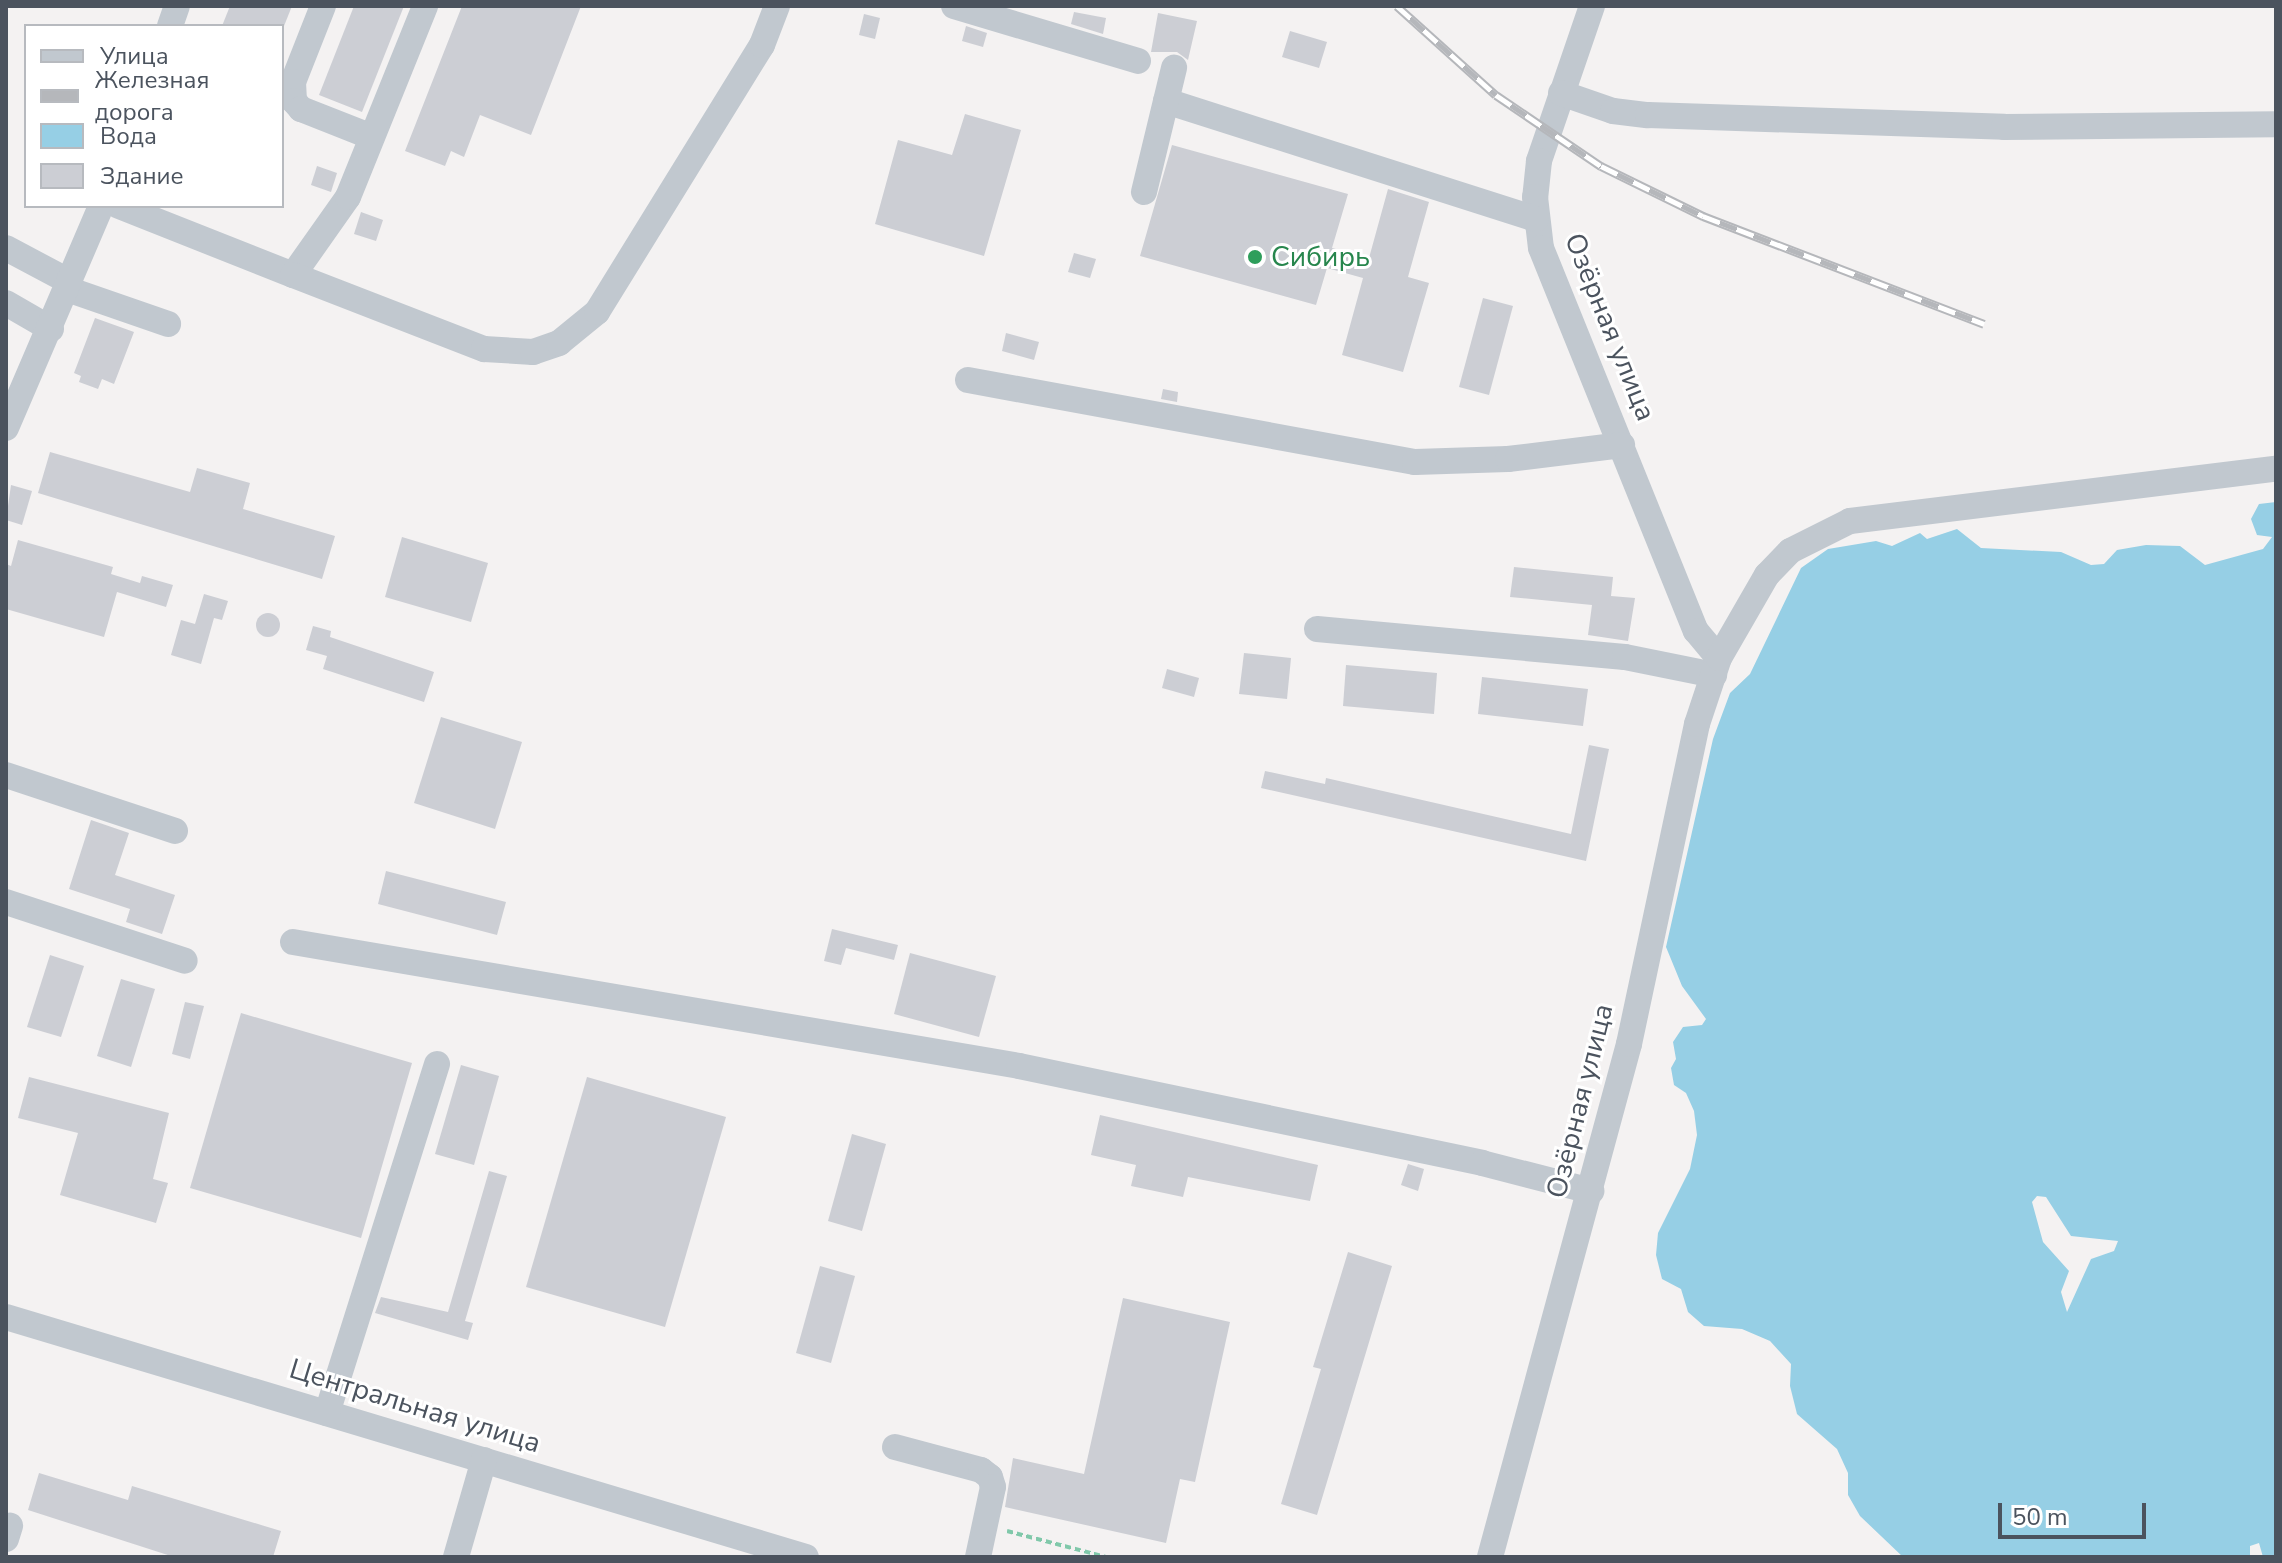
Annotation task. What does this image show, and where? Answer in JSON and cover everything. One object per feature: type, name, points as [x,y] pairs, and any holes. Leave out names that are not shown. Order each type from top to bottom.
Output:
[{"type":"street","points":[[323,6],[293,82],[294,101],[301,109],[372,137]]},
{"type":"street","points":[[293,275],[334,222],[425,6]]},
{"type":"street","points":[[124,208],[484,349],[533,352],[559,343],[597,312],[762,45],[777,6]]},
{"type":"street","points":[[954,6],[1138,61]]},
{"type":"street","name":"Озёрная улица","points":[[1592,6],[1539,161],[1536,219],[1550,279],[1622,445],[1696,631],[1716,666]]},
{"type":"street","points":[[1144,192],[1174,68]]},
{"type":"street","points":[[1561,93],[1613,111],[1648,115],[2004,127],[2276,124]]},
{"type":"street","points":[[1166,101],[1536,219]]},
{"type":"street","points":[[6,428],[51,329],[100,208]]},
{"type":"street","points":[[6,248],[68,286],[168,324]]},
{"type":"street","points":[[6,303],[51,329]]},
{"type":"street","points":[[968,380],[1415,462],[1508,459],[1622,445]]},
{"type":"street","name":"Озёрная улица","points":[[1490,1557],[1629,1044],[1687,763],[1716,666],[1767,575],[1790,551],[1850,521],[2276,469]]},
{"type":"street","points":[[1317,629],[1716,666]]},
{"type":"street","points":[[6,775],[175,831]]},
{"type":"street","points":[[6,902],[185,961]]},
{"type":"street","points":[[293,942],[1019,1066],[1482,1163],[1591,1191]]},
{"type":"street","points":[[327,1413],[437,1064]]},
{"type":"street","name":"Центральная улица","points":[[6,1317],[806,1557]]},
{"type":"street","points":[[895,1447],[981,1470],[990,1477],[993,1487],[978,1557]]},
{"type":"street","points":[[456,1557],[484,1460]]},
{"type":"path","points":[[985,1526],[1106,1557]]},
{"type":"water","points":[[2276,502],[2276,1557],[2263,1557],[2259,1543],[2250,1546],[2250,1557],[1903,1557],[1860,1516],[1848,1495],[1848,1473],[1837,1449],[1797,1414],[1790,1386],[1791,1364],[1770,1341],[1742,1329],[1704,1326],[1688,1312],[1681,1289],[1662,1279],[1656,1255],[1658,1233],[1690,1169],[1697,1135],[1694,1111],[1686,1093],[1674,1085],[1671,1068],[1676,1059],[1673,1042],[1683,1027],[1702,1025],[1706,1019],[1682,986],[1666,947],[1713,739],[1730,693],[1750,674],[1801,568],[1828,549],[1876,541],[1892,546],[1920,533],[1927,539],[1957,529],[1981,548],[2061,552],[2091,565],[2104,564],[2117,550],[2146,545],[2180,546],[2205,565],[2263,549],[2272,537],[2257,535],[2251,519],[2259,504]],"holes":[[[2037,1196],[2046,1197],[2071,1236],[2118,1241],[2114,1251],[2091,1259],[2067,1312],[2061,1292],[2069,1271],[2043,1242],[2032,1202]]]},
{"type":"building","points":[[230,6],[292,6],[284,26],[223,24]]},
{"type":"building","points":[[354,6],[404,6],[362,112],[319,95]]},
{"type":"building","points":[[462,6],[581,6],[531,135],[480,115],[464,157],[451,151],[445,166],[405,151]]},
{"type":"building","points":[[1074,12],[1106,18],[1103,34],[1071,24]]},
{"type":"building","points":[[1158,13],[1197,21],[1188,60],[1177,52],[1151,52]]},
{"type":"building","points":[[864,14],[880,18],[875,39],[859,35]]},
{"type":"building","points":[[966,26],[987,33],[983,47],[962,41]]},
{"type":"building","points":[[1290,31],[1327,42],[1319,68],[1282,57]]},
{"type":"building","points":[[965,114],[1021,130],[984,256],[875,224],[898,140],[952,155]]},
{"type":"building","name":"Сибирь","points":[[1172,145],[1348,194],[1332,248],[1369,258],[1388,189],[1429,202],[1408,277],[1429,283],[1403,372],[1342,355],[1363,278],[1327,268],[1316,305],[1140,256]]},
{"type":"building","points":[[317,166],[337,173],[331,192],[311,185]]},
{"type":"building","points":[[361,212],[383,220],[376,241],[354,234]]},
{"type":"building","points":[[1074,253],[1096,259],[1090,278],[1068,272]]},
{"type":"building","points":[[1483,298],[1513,306],[1489,395],[1459,387]]},
{"type":"building","points":[[95,318],[134,332],[114,384],[102,379],[98,389],[79,382],[81,376],[74,373]]},
{"type":"building","points":[[1006,333],[1039,342],[1034,360],[1002,351]]},
{"type":"building","points":[[1163,389],[1178,392],[1177,402],[1161,399]]},
{"type":"building","points":[[50,452],[190,492],[197,468],[250,483],[243,509],[335,536],[322,579],[38,493]]},
{"type":"building","points":[[11,485],[32,491],[22,525],[6,520]]},
{"type":"building","points":[[402,537],[488,563],[471,622],[385,597]]},
{"type":"building","points":[[18,540],[113,567],[111,574],[140,583],[142,576],[173,585],[166,607],[117,592],[104,637],[6,609],[6,564],[11,566]]},
{"type":"building","points":[[1514,567],[1613,577],[1611,596],[1635,598],[1628,641],[1588,635],[1592,605],[1510,597]]},
{"type":"building","points":[[204,594],[228,601],[222,620],[214,618],[201,664],[171,655],[181,620],[195,624]]},
{"type":"building","points":[[268,613],[279,620],[280,625],[273,636],[268,637],[257,630],[256,625],[263,614]]},
{"type":"building","points":[[313,626],[331,631],[330,637],[434,672],[424,702],[323,669],[327,656],[306,650]]},
{"type":"building","points":[[1244,653],[1291,658],[1287,699],[1239,694]]},
{"type":"building","points":[[1346,665],[1437,673],[1434,714],[1343,706]]},
{"type":"building","points":[[1167,669],[1199,678],[1194,697],[1162,688]]},
{"type":"building","points":[[1482,677],[1588,689],[1583,726],[1478,714]]},
{"type":"building","points":[[441,717],[522,742],[495,829],[414,803]]},
{"type":"building","points":[[1589,745],[1609,749],[1586,861],[1261,788],[1265,771],[1325,784],[1326,778],[1571,834]]},
{"type":"building","points":[[91,820],[129,833],[115,875],[175,895],[162,934],[126,922],[130,909],[69,889]]},
{"type":"building","points":[[386,871],[506,902],[497,935],[378,904]]},
{"type":"building","points":[[832,929],[898,945],[894,960],[846,948],[841,965],[824,961]]},
{"type":"building","points":[[910,953],[996,976],[979,1037],[894,1014]]},
{"type":"building","points":[[50,955],[84,966],[61,1037],[27,1027]]},
{"type":"building","points":[[121,979],[155,989],[131,1067],[97,1056]]},
{"type":"building","points":[[185,1002],[204,1006],[190,1059],[172,1054]]},
{"type":"building","points":[[241,1013],[412,1063],[361,1238],[190,1188]]},
{"type":"building","points":[[461,1065],[499,1076],[474,1165],[435,1154]]},
{"type":"building","points":[[29,1077],[169,1113],[153,1179],[168,1183],[156,1223],[60,1195],[78,1133],[18,1118]]},
{"type":"building","points":[[587,1077],[726,1117],[665,1327],[526,1287]]},
{"type":"building","points":[[1100,1115],[1318,1165],[1310,1201],[1188,1177],[1183,1197],[1131,1186],[1136,1165],[1091,1155]]},
{"type":"building","points":[[852,1134],[886,1144],[862,1231],[828,1221]]},
{"type":"building","points":[[1408,1164],[1424,1169],[1418,1191],[1401,1185]]},
{"type":"building","points":[[489,1171],[507,1176],[465,1321],[473,1323],[468,1340],[375,1313],[381,1297],[448,1312]]},
{"type":"building","points":[[1348,1252],[1392,1266],[1317,1515],[1281,1504],[1321,1369],[1313,1367]]},
{"type":"building","points":[[820,1266],[855,1276],[831,1363],[796,1353]]},
{"type":"building","points":[[1123,1298],[1230,1322],[1195,1482],[1180,1479],[1166,1543],[1005,1507],[1013,1458],[1084,1474]]},
{"type":"building","points":[[39,1473],[128,1500],[132,1486],[281,1531],[273,1557],[174,1557],[28,1510]]},
{"type":"railway","points":[[1397,6],[1496,95],[1601,166],[1703,216],[1984,324]]},
{"type":"place","name":"Сибирь","points":[[1255,257]]}]
